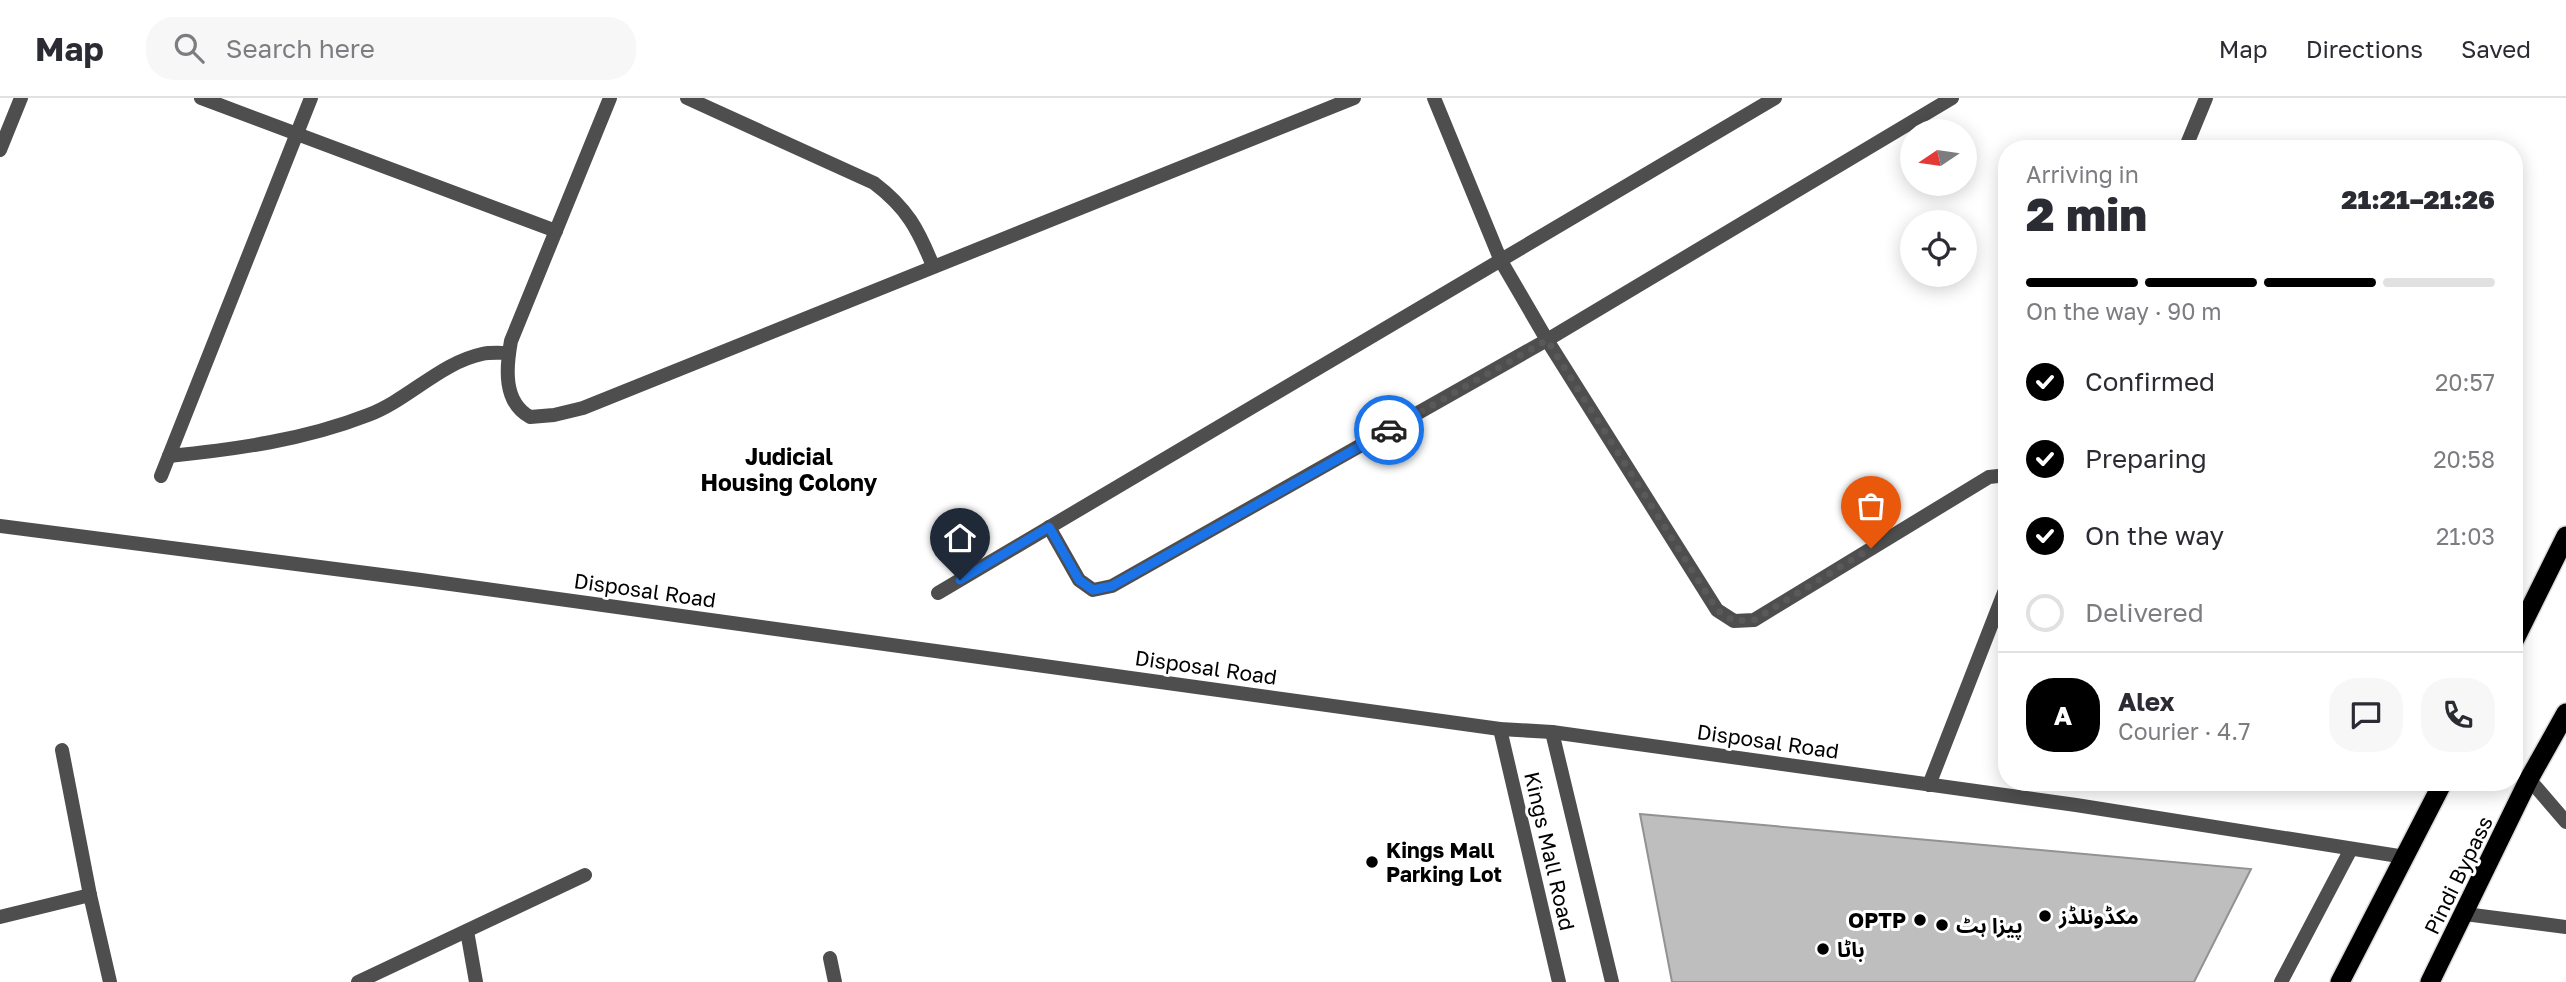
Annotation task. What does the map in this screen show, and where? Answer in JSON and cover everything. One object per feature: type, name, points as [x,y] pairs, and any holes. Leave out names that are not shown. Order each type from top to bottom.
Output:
[{"type":"highway","points":[[2523,623],[2566,536]]},
{"type":"highway","name":"Pindi Bypass","points":[[2430,982],[2529,779],[2566,713]]},
{"type":"highway","points":[[2340,982],[2439,791]]},
{"type":"street","points":[[0,150],[21,98]]},
{"type":"street","points":[[201,98],[556,231]]},
{"type":"street","points":[[161,476],[311,98]]},
{"type":"street","points":[[610,98],[511,341],[510,391],[517,408],[530,417],[570,412],[1354,98]]},
{"type":"street","points":[[687,98],[874,183],[894,198],[913,221],[933,267]]},
{"type":"street","points":[[1434,98],[1501,261],[1547,340],[1717,610],[1734,621],[1754,620],[1989,477],[1998,476]]},
{"type":"street","points":[[938,593],[1775,98]]},
{"type":"street","points":[[1049,527],[1079,580],[1093,590],[1112,586],[1547,340],[1952,98]]},
{"type":"street","points":[[2189,140],[2206,98]]},
{"type":"street","points":[[169,456],[236,449],[308,435],[371,414],[465,359],[485,354],[509,353]]},
{"type":"street","name":"Disposal Road","points":[[0,526],[421,580],[1500,729],[1552,732],[2076,805],[2406,857]]},
{"type":"street","points":[[1929,785],[1998,608]]},
{"type":"street","name":"Kings Mall Road","points":[[1500,729],[1559,982]]},
{"type":"street","points":[[1552,732],[1612,982]]},
{"type":"street","points":[[62,750],[110,982]]},
{"type":"street","points":[[2529,779],[2566,822]]},
{"type":"street","points":[[2281,982],[2351,849]]},
{"type":"street","points":[[358,982],[586,875]]},
{"type":"street","points":[[0,917],[90,895]]},
{"type":"street","points":[[2465,914],[2566,927]]},
{"type":"street","points":[[467,931],[476,982]]},
{"type":"street","points":[[830,958],[835,982]]},
{"type":"building","name":"پیزا ہٹ","points":[[1640,814],[2251,869],[2194,982],[1672,982]]},
{"type":"way so far","points":[[1389,430],[1547,340],[1717,610],[1734,621],[1754,620],[1871,548]]},
{"type":"place","name":"Kings Mall Parking Lot","points":[[1372,862]]},
{"type":"place","name":"مکڈونلڈز","points":[[2045,916]]},
{"type":"place","name":"OPTP","points":[[1920,920]]},
{"type":"place","name":"پیزا ہٹ","points":[[1942,925]]},
{"type":"place","name":"باٹا","points":[[1823,949]]},
{"type":"district","name":"Judicial Housing Colony","points":[[789,469]]},
{"type":"route","points":[[960,580],[1049,527],[1079,580],[1093,590],[1112,586],[1389,430]]}]
